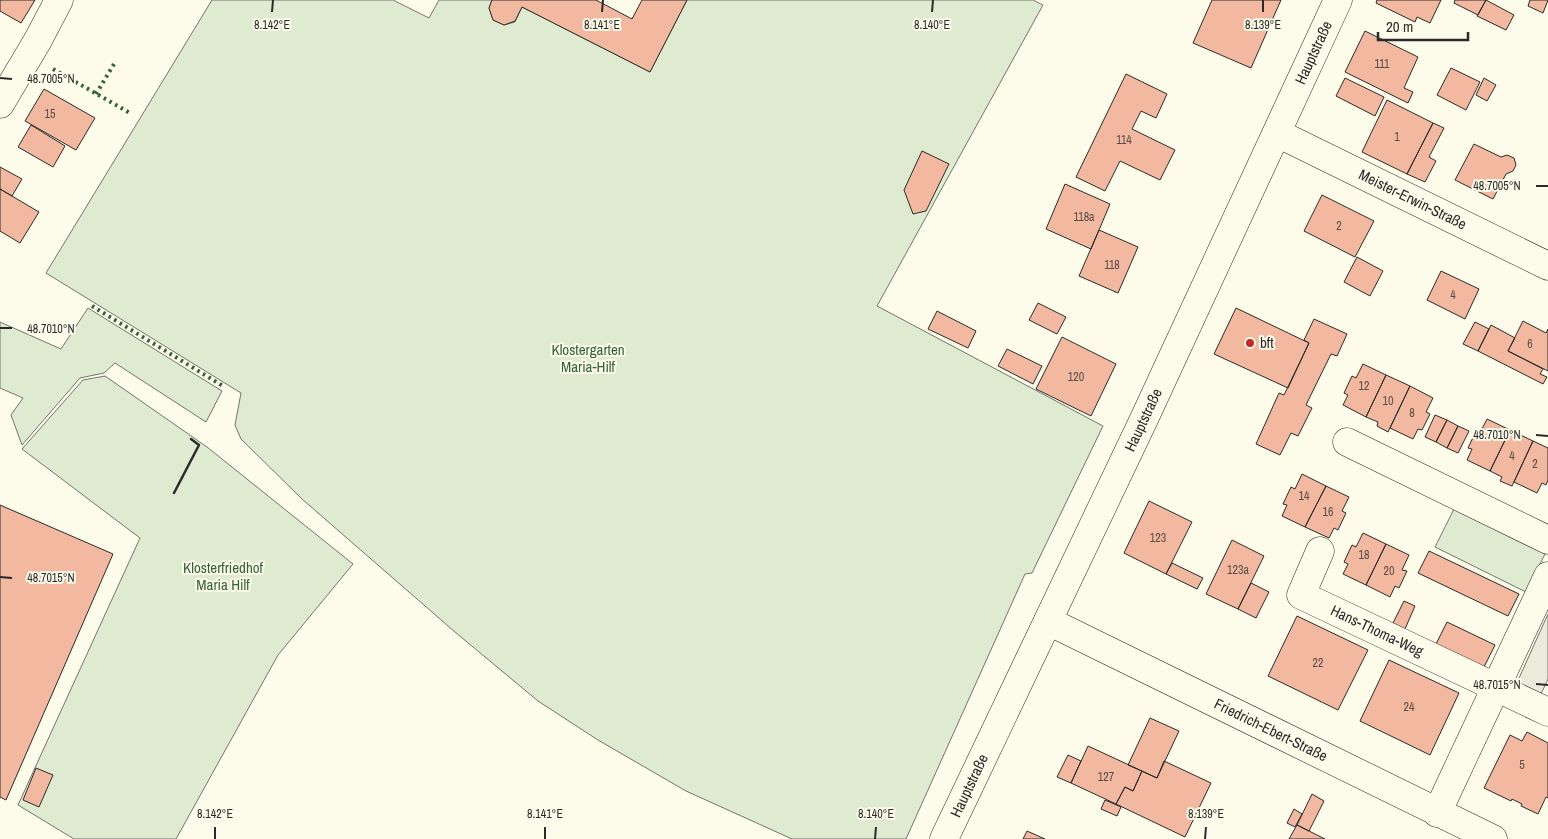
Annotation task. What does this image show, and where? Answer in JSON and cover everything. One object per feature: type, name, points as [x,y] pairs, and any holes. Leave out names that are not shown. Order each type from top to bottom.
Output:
[{"type":"street","points":[[0,104],[59,0]]},
{"type":"street","name":"Hauptstraße","points":[[944,839],[1338,0]]},
{"type":"street","name":"Meister-Erwin-Straße","points":[[1277,133],[1548,266]]},
{"type":"street","points":[[1347,442],[1548,540]]},
{"type":"street","name":"Hans-Thoma-Weg","points":[[1320,551],[1301,594],[1548,712]]},
{"type":"street","points":[[1437,813],[1548,576]]},
{"type":"street","name":"Friedrich-Ebert-Straße","points":[[1048,621],[1492,839]]},
{"type":"green space","name":"Klostergarten Maria-Hilf","points":[[212,0],[393,0],[429,18],[439,0],[492,0],[489,8],[493,20],[504,25],[515,22],[522,7],[650,72],[687,0],[1033,0],[1043,5],[877,306],[1103,426],[1032,573],[1025,574],[906,839],[792,839],[686,791],[598,740],[538,701],[455,632],[302,499],[241,439],[235,425],[241,393],[46,273]]},
{"type":"green space","points":[[88,308],[222,391],[206,422],[115,363],[104,373],[80,378],[22,445],[11,415],[23,398],[0,388],[0,322],[61,349]]},
{"type":"green space","name":"Klosterfriedhof Maria Hilf","points":[[105,376],[207,447],[353,564],[278,655],[176,839],[74,839],[18,805],[140,538],[22,449],[83,380]]},
{"type":"green space","points":[[1457,503],[1548,548],[1526,592],[1435,547]]},
{"type":"shaded area","points":[[1548,614],[1548,679],[1539,698],[1515,687]]},
{"type":"building","points":[[0,0],[35,0],[21,23],[0,11]]},
{"type":"building","points":[[492,0],[596,0],[632,19],[642,0],[687,0],[650,72],[522,7],[515,21],[504,25],[493,20],[489,8]]},
{"type":"building","points":[[1212,0],[1281,0],[1251,68],[1193,43]]},
{"type":"building","points":[[1377,0],[1441,0],[1430,23],[1417,17],[1415,22],[1376,3]]},
{"type":"building","points":[[1455,0],[1486,0],[1478,15],[1454,3]]},
{"type":"building","points":[[1486,0],[1514,15],[1506,30],[1477,16]]},
{"type":"building","points":[[1530,0],[1548,0],[1543,13],[1528,6]]},
{"type":"building","points":[[1365,31],[1418,57],[1404,88],[1413,92],[1408,103],[1345,72]]},
{"type":"building","points":[[1451,68],[1480,82],[1466,110],[1437,95]]},
{"type":"building","points":[[1126,74],[1167,94],[1156,118],[1141,111],[1132,129],[1175,150],[1160,180],[1120,161],[1105,191],[1076,177]]},
{"type":"building","points":[[1345,78],[1384,97],[1375,116],[1336,96]]},
{"type":"building","points":[[1484,78],[1496,85],[1487,101],[1476,95]]},
{"type":"building","points":[[44,89],[95,118],[76,150],[25,121]]},
{"type":"building","points":[[1387,100],[1433,123],[1407,174],[1362,152]]},
{"type":"building","points":[[1433,123],[1444,128],[1429,157],[1436,161],[1425,182],[1407,174]]},
{"type":"building","points":[[31,125],[65,146],[53,167],[18,147]]},
{"type":"building","points":[[1474,144],[1501,157],[1507,155],[1514,158],[1516,165],[1513,171],[1506,174],[1493,199],[1455,180]]},
{"type":"building","points":[[922,151],[949,164],[926,211],[913,214],[904,190]]},
{"type":"building","points":[[0,167],[22,179],[12,196],[0,189]]},
{"type":"building","points":[[1065,184],[1110,204],[1091,249],[1046,229]]},
{"type":"building","points":[[0,189],[39,212],[20,243],[0,231]]},
{"type":"building","points":[[1322,195],[1374,221],[1355,257],[1304,231]]},
{"type":"building","points":[[1099,230],[1138,247],[1118,293],[1079,276]]},
{"type":"building","points":[[1357,257],[1383,271],[1370,296],[1344,282]]},
{"type":"building","points":[[1441,271],[1479,289],[1465,319],[1427,300]]},
{"type":"building","points":[[1038,303],[1066,317],[1057,334],[1029,320]]},
{"type":"building","points":[[1236,308],[1309,343],[1288,388],[1214,354]]},
{"type":"building","points":[[937,311],[976,331],[968,348],[928,329]]},
{"type":"building","points":[[1314,319],[1347,334],[1337,356],[1331,354],[1306,405],[1312,408],[1298,436],[1291,433],[1280,455],[1256,444],[1279,393],[1284,395],[1309,343],[1304,340]]},
{"type":"building","points":[[1523,321],[1546,333],[1548,329],[1548,371],[1508,351]]},
{"type":"building","points":[[1475,322],[1489,329],[1478,351],[1463,344]]},
{"type":"building","points":[[1491,325],[1515,338],[1508,351],[1543,369],[1540,374],[1547,377],[1543,384],[1478,351]]},
{"type":"building","points":[[1062,337],[1116,364],[1091,416],[1036,389]]},
{"type":"building","points":[[1007,349],[1042,366],[1033,384],[998,366]]},
{"type":"building","points":[[1363,364],[1386,375],[1366,417],[1343,405],[1348,395],[1344,393],[1352,376],[1356,378]]},
{"type":"building","points":[[1386,375],[1410,386],[1388,432],[1377,426],[1378,422],[1366,417]]},
{"type":"building","points":[[1410,386],[1433,398],[1426,412],[1430,414],[1422,430],[1418,429],[1413,439],[1390,428]]},
{"type":"building","points":[[1435,415],[1447,420],[1436,442],[1425,437]]},
{"type":"building","points":[[1487,419],[1510,430],[1490,471],[1467,460],[1472,449],[1468,448],[1476,431],[1480,433]]},
{"type":"building","points":[[1447,420],[1458,426],[1447,448],[1436,442]]},
{"type":"building","points":[[1458,426],[1469,431],[1458,453],[1447,448]]},
{"type":"building","points":[[1510,430],[1533,441],[1512,486],[1500,481],[1502,477],[1490,471]]},
{"type":"building","points":[[1533,441],[1548,448],[1548,480],[1546,485],[1542,483],[1537,493],[1514,482]]},
{"type":"building","points":[[1302,474],[1326,486],[1305,527],[1282,516],[1287,505],[1283,504],[1291,487],[1295,489]]},
{"type":"building","points":[[1326,486],[1349,497],[1342,511],[1346,513],[1338,530],[1334,528],[1329,538],[1305,527]]},
{"type":"building","points":[[1149,501],[1192,522],[1166,574],[1124,553]]},
{"type":"building","points":[[0,505],[113,554],[6,800],[0,797]]},
{"type":"building","points":[[1363,533],[1386,544],[1366,585],[1343,574],[1348,564],[1344,562],[1352,545],[1356,547]]},
{"type":"building","points":[[1232,540],[1264,556],[1238,609],[1206,594]]},
{"type":"building","points":[[1386,544],[1409,555],[1402,570],[1407,571],[1399,588],[1395,586],[1390,597],[1366,585]]},
{"type":"building","points":[[1429,551],[1519,594],[1508,616],[1418,573]]},
{"type":"building","points":[[1172,563],[1203,578],[1197,589],[1166,574]]},
{"type":"building","points":[[1251,583],[1269,592],[1256,618],[1238,609]]},
{"type":"building","points":[[1404,601],[1415,606],[1405,629],[1393,623]]},
{"type":"building","points":[[1297,616],[1368,650],[1338,710],[1268,676]]},
{"type":"building","points":[[1447,622],[1495,645],[1484,667],[1436,644]]},
{"type":"building","points":[[1389,660],[1459,693],[1430,755],[1360,721]]},
{"type":"building","points":[[1150,718],[1179,731],[1157,778],[1128,765]]},
{"type":"building","points":[[1527,732],[1548,743],[1548,798],[1546,797],[1538,814],[1521,806],[1522,804],[1512,799],[1511,801],[1484,788],[1510,735],[1522,741]]},
{"type":"building","points":[[1088,746],[1142,771],[1133,791],[1125,787],[1116,804],[1071,783]]},
{"type":"building","points":[[1068,755],[1081,761],[1071,783],[1057,777]]},
{"type":"building","points":[[1164,761],[1211,783],[1185,837],[1116,804],[1125,787],[1133,791],[1142,771],[1157,778]]},
{"type":"building","points":[[36,768],[53,775],[39,807],[23,800]]},
{"type":"building","points":[[1312,794],[1324,801],[1309,831],[1297,825]]},
{"type":"building","points":[[1105,800],[1121,807],[1117,816],[1101,809]]},
{"type":"building","points":[[1294,809],[1302,814],[1295,827],[1287,823]]},
{"type":"building","points":[[1297,825],[1325,839],[1289,839]]},
{"type":"building","points":[[1027,831],[1045,839],[1023,839]]},
{"type":"hedge","points":[[96,94],[114,64]]},
{"type":"hedge","points":[[53,69],[130,113]]},
{"type":"hedge","points":[[92,306],[223,386]]},
{"type":"wall","points":[[174,493],[199,445],[191,439]]},
{"type":"place","name":"bft","points":[[1250,343]]}]
